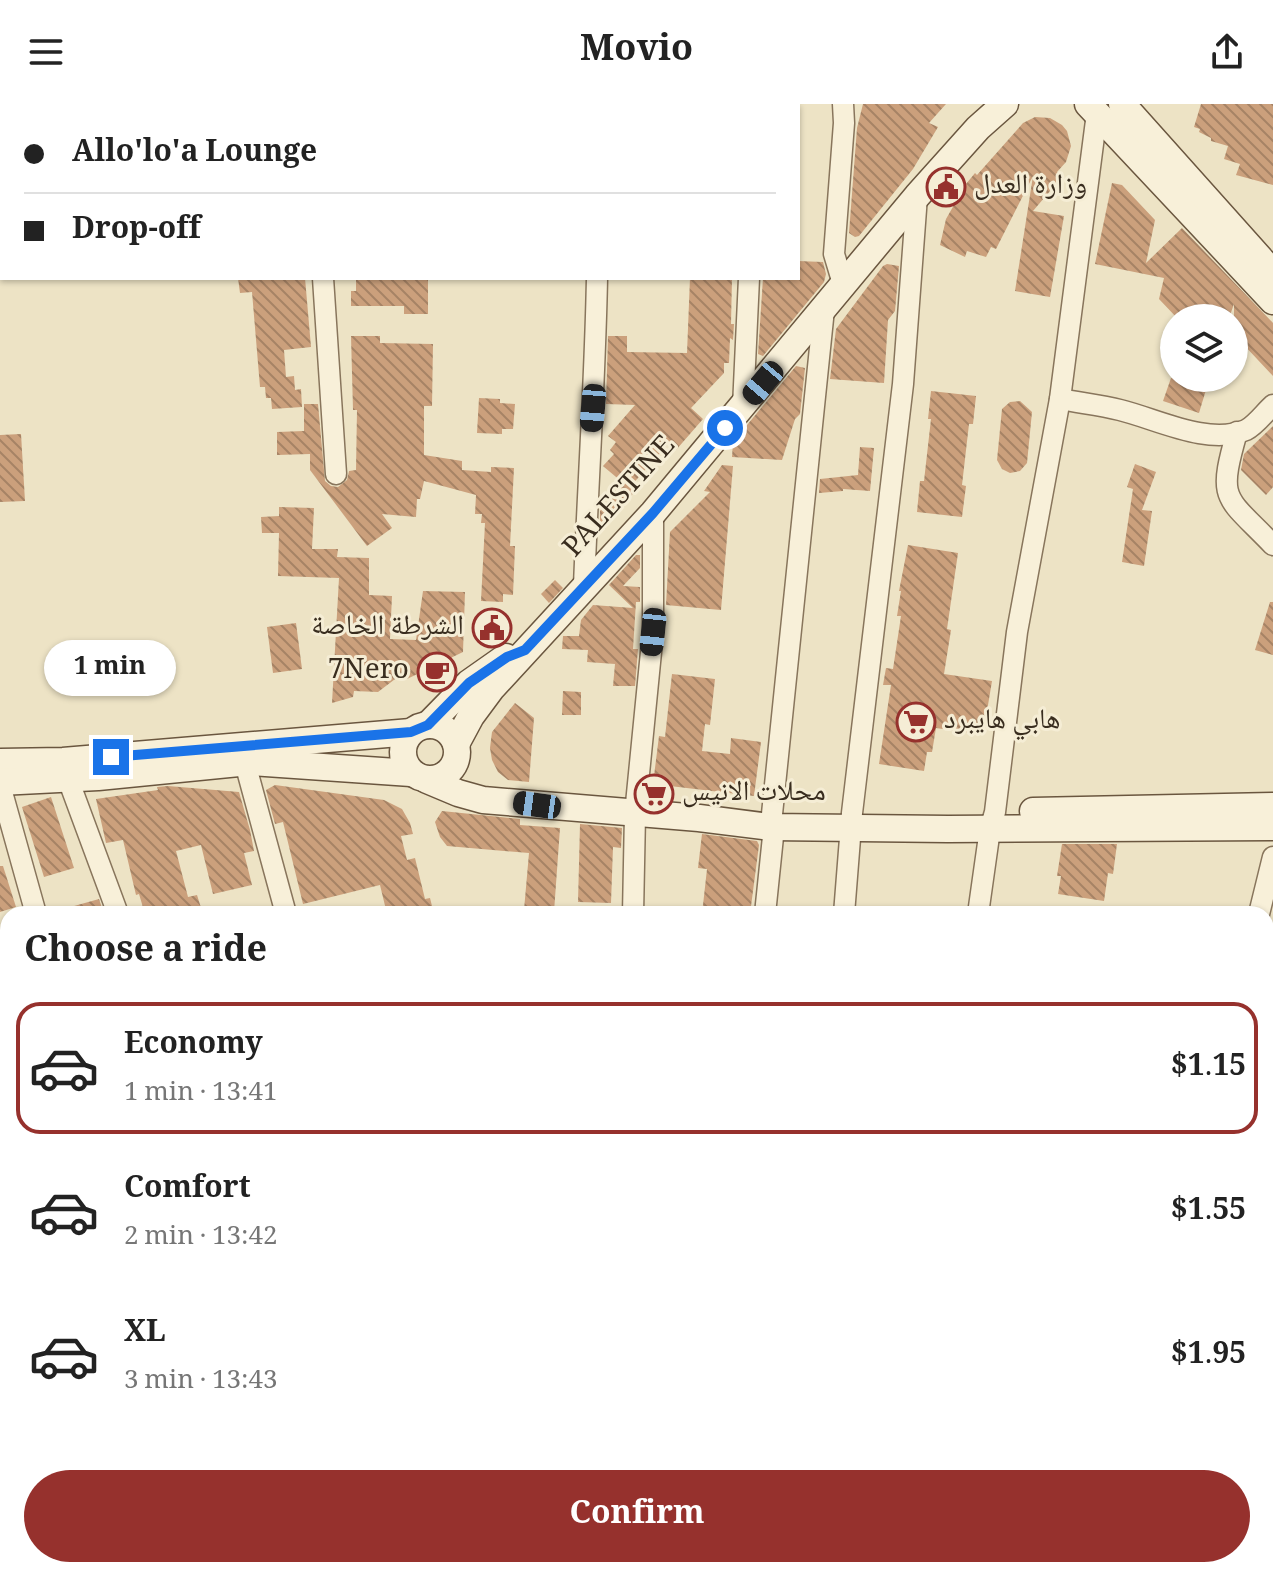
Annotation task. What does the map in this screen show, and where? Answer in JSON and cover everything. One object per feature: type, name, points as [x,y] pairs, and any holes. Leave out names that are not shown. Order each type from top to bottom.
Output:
[{"type":"main road","points":[[978,128],[990,104]]},
{"type":"main road","points":[[978,128],[1005,104]]},
{"type":"main road","points":[[1102,107],[1273,273]]},
{"type":"main road","points":[[1102,107],[1273,301]]},
{"type":"main road","name":"PALESTINE","points":[[456,750],[471,716],[525,650],[653,513],[917,196],[978,128]]},
{"type":"main road","points":[[525,650],[507,657],[469,683],[406,739],[402,757],[419,776],[470,796],[699,818],[773,821],[992,820],[1273,827]]},
{"type":"main road","points":[[0,762],[63,761],[420,728],[446,730],[474,781],[512,801]]},
{"type":"main road","points":[[0,783],[245,763],[419,776],[444,775],[451,769],[456,750]]},
{"type":"main road","points":[[992,820],[1273,806]]},
{"type":"street","points":[[843,104],[834,254],[843,284]]},
{"type":"street","points":[[979,906],[1017,632],[1060,399],[1102,107]]},
{"type":"street","points":[[845,906],[903,384],[917,196]]},
{"type":"street","points":[[323,280],[336,474]]},
{"type":"street","points":[[584,586],[597,280]]},
{"type":"street","points":[[743,407],[749,280]]},
{"type":"street","points":[[766,906],[824,309]]},
{"type":"street","points":[[1060,399],[1119,409],[1187,431],[1210,433],[1248,429],[1273,405]]},
{"type":"street","points":[[1237,432],[1226,470],[1225,485],[1229,499],[1273,545]]},
{"type":"street","points":[[633,906],[635,814],[653,632],[653,513]]},
{"type":"street","points":[[245,763],[284,906]]},
{"type":"street","points":[[68,779],[115,906]]},
{"type":"street","points":[[0,783],[34,906]]},
{"type":"street","points":[[1261,906],[1273,857]]},
{"type":"building","points":[[863,104],[946,104],[929,123],[938,127],[913,169],[855,237],[849,233],[857,128]]},
{"type":"building","points":[[1201,104],[1273,104],[1273,185],[1236,175],[1240,164],[1224,159],[1228,146],[1211,141],[1194,127]]},
{"type":"building","points":[[1035,117],[1050,118],[1062,125],[1071,146],[1066,162],[1057,172],[1062,177],[1033,211],[1064,216],[1050,297],[1015,291],[1033,176],[996,249],[991,247],[986,257],[967,251],[965,257],[940,245],[946,219],[966,184],[1023,123]]},
{"type":"building","points":[[1112,183],[1122,185],[1155,220],[1146,263],[1182,228],[1273,323],[1273,376],[1248,349],[1248,304],[1164,304],[1159,299],[1164,278],[1095,264]]},
{"type":"building","points":[[800,261],[823,262],[824,282],[763,356],[758,354],[763,280],[800,280]]},
{"type":"building","points":[[887,264],[899,266],[895,311],[888,320],[884,383],[830,379],[836,329]]},
{"type":"building","points":[[238,280],[305,280],[311,347],[284,350],[286,377],[294,376],[295,390],[301,389],[302,407],[272,409],[265,387],[260,387],[252,292],[240,293]]},
{"type":"building","points":[[356,280],[428,280],[428,314],[404,314],[404,306],[351,306],[351,291],[356,291]]},
{"type":"building","points":[[690,280],[732,280],[731,324],[734,324],[729,363],[724,363],[724,373],[691,408],[703,419],[676,450],[668,444],[630,487],[635,491],[605,529],[600,525],[600,511],[622,482],[603,466],[614,454],[610,450],[616,442],[608,436],[635,405],[606,404],[608,336],[627,336],[627,352],[687,353]]},
{"type":"building","points":[[351,336],[380,336],[380,343],[433,344],[432,406],[424,406],[424,455],[462,461],[462,470],[491,472],[491,467],[514,468],[510,546],[515,546],[513,595],[503,594],[503,602],[481,601],[485,523],[481,523],[482,514],[475,514],[476,495],[424,481],[420,499],[417,499],[416,517],[382,514],[392,528],[367,546],[310,470],[310,454],[277,455],[277,432],[304,431],[304,404],[318,404],[325,481],[338,487],[347,480],[349,471],[356,470],[357,410],[353,410]]},
{"type":"building","points":[[796,366],[805,368],[800,414],[795,419],[782,460],[732,457],[733,442]]},
{"type":"building","points":[[931,391],[976,396],[973,424],[969,424],[962,485],[966,486],[962,517],[917,512],[920,481],[924,481]]},
{"type":"building","points":[[1166,392],[1205,392],[1199,413],[1163,401]]},
{"type":"building","points":[[479,398],[500,399],[500,403],[515,404],[513,429],[502,429],[502,434],[477,433]]},
{"type":"building","points":[[1020,401],[1032,412],[1027,463],[1020,471],[1010,473],[1002,469],[997,460],[1002,409],[1010,402]]},
{"type":"building","points":[[1273,426],[1273,487],[1266,495],[1241,470],[1244,454]]},
{"type":"building","points":[[21,434],[25,501],[0,502],[0,435]]},
{"type":"building","points":[[860,447],[874,448],[870,491],[843,489],[819,493],[820,479],[858,475]]},
{"type":"building","points":[[1135,464],[1156,472],[1142,510],[1152,511],[1144,566],[1122,562],[1133,489],[1127,487]]},
{"type":"building","points":[[722,465],[733,466],[721,610],[666,605],[670,532],[710,492],[704,491]]},
{"type":"building","points":[[279,507],[314,508],[312,549],[338,549],[337,557],[369,558],[369,595],[392,596],[390,639],[416,640],[423,591],[465,592],[463,652],[407,679],[407,670],[378,692],[354,691],[353,697],[332,703],[339,578],[278,576],[279,533],[262,533],[261,517],[279,516]]},
{"type":"building","points":[[908,545],[958,553],[944,674],[992,681],[983,735],[936,728],[932,752],[927,752],[924,771],[879,764],[891,685],[883,685],[886,668],[893,669],[901,616],[897,616],[899,591]]},
{"type":"building","points":[[636,555],[640,555],[640,568],[623,586],[640,587],[633,649],[638,649],[635,686],[613,686],[615,664],[587,662],[588,650],[562,649],[563,636],[579,636],[581,620],[593,605],[633,608],[609,585]]},
{"type":"building","points":[[555,580],[563,588],[549,603],[541,594]]},
{"type":"building","points":[[1270,602],[1273,602],[1273,655],[1255,650]]},
{"type":"building","points":[[296,623],[302,669],[273,673],[267,627]]},
{"type":"building","points":[[672,674],[715,679],[710,725],[705,724],[702,751],[730,754],[731,738],[761,742],[754,796],[653,784],[659,736],[665,737]]},
{"type":"building","points":[[563,691],[581,692],[581,715],[562,715]]},
{"type":"building","points":[[515,703],[534,718],[529,782],[508,780],[498,772],[492,760],[492,732]]},
{"type":"building","points":[[275,785],[384,800],[402,809],[413,834],[401,836],[407,860],[415,858],[425,899],[430,898],[432,906],[385,906],[380,885],[303,904],[283,822],[275,824],[266,790]]},
{"type":"building","points":[[157,787],[239,792],[254,851],[244,853],[252,885],[213,894],[201,845],[176,851],[188,897],[197,895],[200,906],[143,906],[139,894],[136,895],[123,840],[106,843],[96,799],[158,790]]},
{"type":"building","points":[[51,797],[74,868],[44,877],[22,807]]},
{"type":"building","points":[[442,811],[520,819],[520,825],[560,828],[554,906],[524,906],[529,853],[447,846],[435,822]]},
{"type":"building","points":[[580,824],[622,828],[621,848],[613,847],[611,903],[578,902]]},
{"type":"building","points":[[702,834],[757,841],[751,906],[703,906],[707,869],[698,868]]},
{"type":"building","points":[[1062,844],[1117,844],[1113,874],[1108,873],[1104,901],[1058,894],[1061,876],[1057,876]]},
{"type":"building","points":[[0,866],[3,866],[16,906],[0,906]]},
{"type":"building","points":[[99,899],[101,906],[74,906]]},
{"type":"place","name":"وزارة العدل","points":[[946,187]]},
{"type":"place","name":"الشرطة الخاصة","points":[[492,628]]},
{"type":"place","name":"7Nero","points":[[437,672]]},
{"type":"place","name":"هابي هايبرد","points":[[916,722]]},
{"type":"place","name":"محلات الانيس","points":[[654,794]]},
{"type":"route","points":[[111,757],[411,732],[428,725],[469,683],[507,657],[525,650],[653,513],[725,428]]}]
